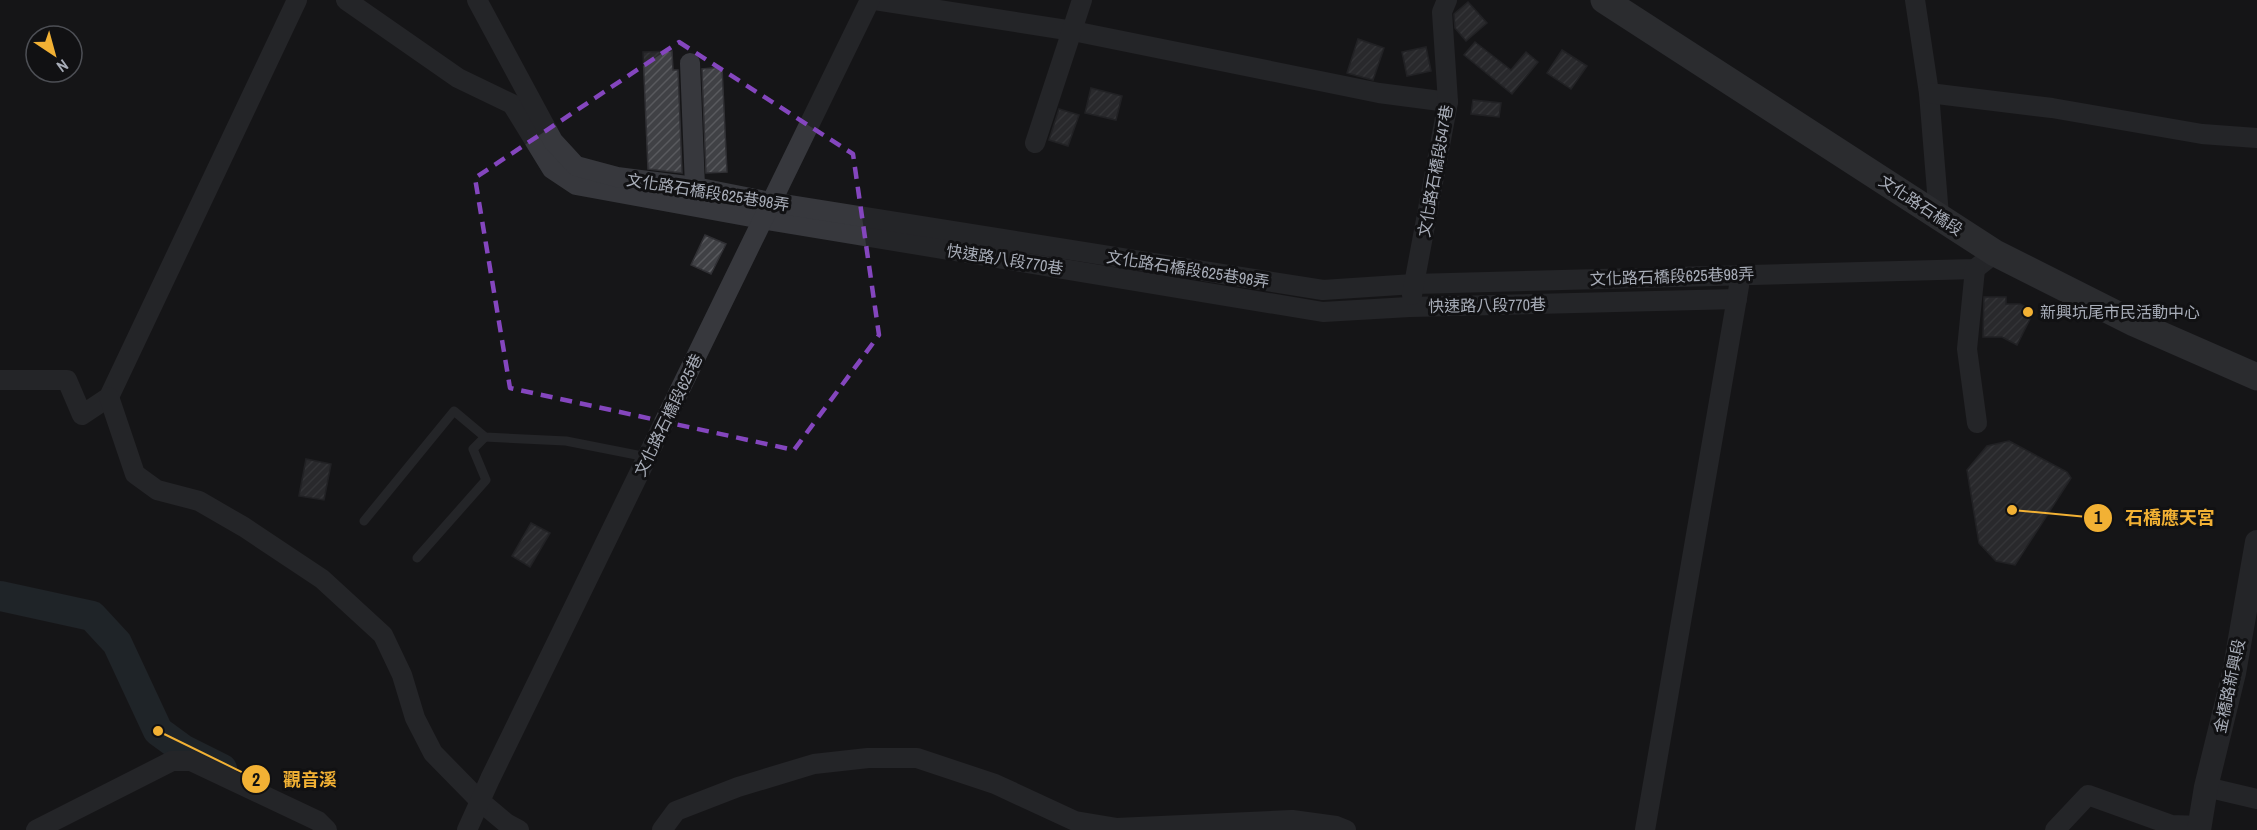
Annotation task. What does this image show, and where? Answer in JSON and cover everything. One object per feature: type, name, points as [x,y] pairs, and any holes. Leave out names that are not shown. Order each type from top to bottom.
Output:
[{"type":"main road","name":"文化路石橋段","points":[[1604,0],[1939,216],[1985,261],[2257,377]]},
{"type":"street","points":[[0,380],[67,380],[82,415],[109,398],[297,0]]},
{"type":"street","name":"快速路八段770巷","points":[[346,0],[458,78],[512,104],[552,169],[576,185],[766,211],[1323,312],[1409,307],[1737,299]]},
{"type":"street","name":"文化路石橋段625巷98弄","points":[[477,0],[553,141],[576,166],[617,177],[695,187],[766,211],[1323,290],[1414,284],[1740,274],[1985,261]]},
{"type":"street","name":"文化路石橋段625巷","points":[[467,830],[490,778],[870,0]]},
{"type":"street","points":[[875,0],[1073,31],[1379,93],[1448,102]]},
{"type":"street","points":[[1035,143],[1082,0]]},
{"type":"street","name":"文化路石橋段547巷","points":[[1409,307],[1448,102],[1442,12],[1447,0]]},
{"type":"street","points":[[1916,0],[1929,93],[1939,216]]},
{"type":"street","points":[[690,63],[695,187]]},
{"type":"street","points":[[1929,93],[2052,108],[2202,134],[2257,138]]},
{"type":"street","points":[[1977,423],[1967,349],[1985,261]]},
{"type":"street","points":[[1645,830],[1740,274]]},
{"type":"street","points":[[109,398],[135,474],[157,490],[199,501],[244,527],[322,579],[383,635],[402,675],[415,718],[433,753],[481,802],[506,823],[519,830]]},
{"type":"street","name":"金橋路新興段","points":[[2200,828],[2206,787],[2234,673],[2257,542]]},
{"type":"street","points":[[662,830],[676,811],[738,787],[814,764],[868,758],[916,758],[995,784],[1075,821],[1117,828],[1292,820],[1336,825],[1346,830]]},
{"type":"street","points":[[36,830],[172,761],[191,761],[318,821],[327,830]]},
{"type":"street","points":[[2206,787],[2257,799]]},
{"type":"street","points":[[2055,830],[2088,795],[2171,825],[2200,828]]},
{"type":"lane","points":[[364,521],[454,411],[485,437],[566,441],[647,458]]},
{"type":"lane","points":[[417,558],[486,480],[473,449],[485,437]]},
{"type":"highlighted area","points":[[679,42],[853,154],[879,335],[794,450],[510,388],[475,178]]},
{"type":"building","points":[[1468,2],[1487,23],[1466,41],[1455,28],[1454,14]]},
{"type":"building","points":[[1358,39],[1384,48],[1373,80],[1347,73]]},
{"type":"building","points":[[1475,42],[1511,70],[1526,52],[1538,62],[1512,94],[1464,55]]},
{"type":"building","points":[[1426,47],[1431,71],[1407,76],[1402,52]]},
{"type":"building","points":[[1562,50],[1587,66],[1571,89],[1547,73]]},
{"type":"building","points":[[672,51],[673,70],[678,70],[682,173],[648,169],[643,52]]},
{"type":"building","points":[[722,67],[727,172],[706,173],[702,69]]},
{"type":"building","points":[[1091,88],[1122,96],[1116,120],[1085,113]]},
{"type":"building","points":[[1473,100],[1501,103],[1499,117],[1471,114]]},
{"type":"building","points":[[1059,109],[1079,115],[1068,146],[1049,140]]},
{"type":"building","points":[[705,235],[726,244],[711,274],[691,265]]},
{"type":"building","points":[[1984,297],[2006,297],[2006,304],[2020,304],[2034,311],[2017,345],[2002,337],[1983,337]]},
{"type":"building","points":[[2009,441],[2067,472],[2071,478],[2015,565],[1996,561],[1979,543],[1967,470],[1987,446]]},
{"type":"building","points":[[306,459],[331,464],[324,500],[299,496]]},
{"type":"building","points":[[531,523],[550,533],[530,567],[512,556]]},
{"type":"waterway","points":[[0,596],[92,616],[117,643],[158,731],[184,750],[222,769]]},
{"type":"place","name":"新興坑尾市民活動中心","points":[[2028,312]]},
{"type":"place","name":"石橋應天宮","points":[[2012,510]]},
{"type":"place","name":"觀音溪","points":[[158,731]]}]
